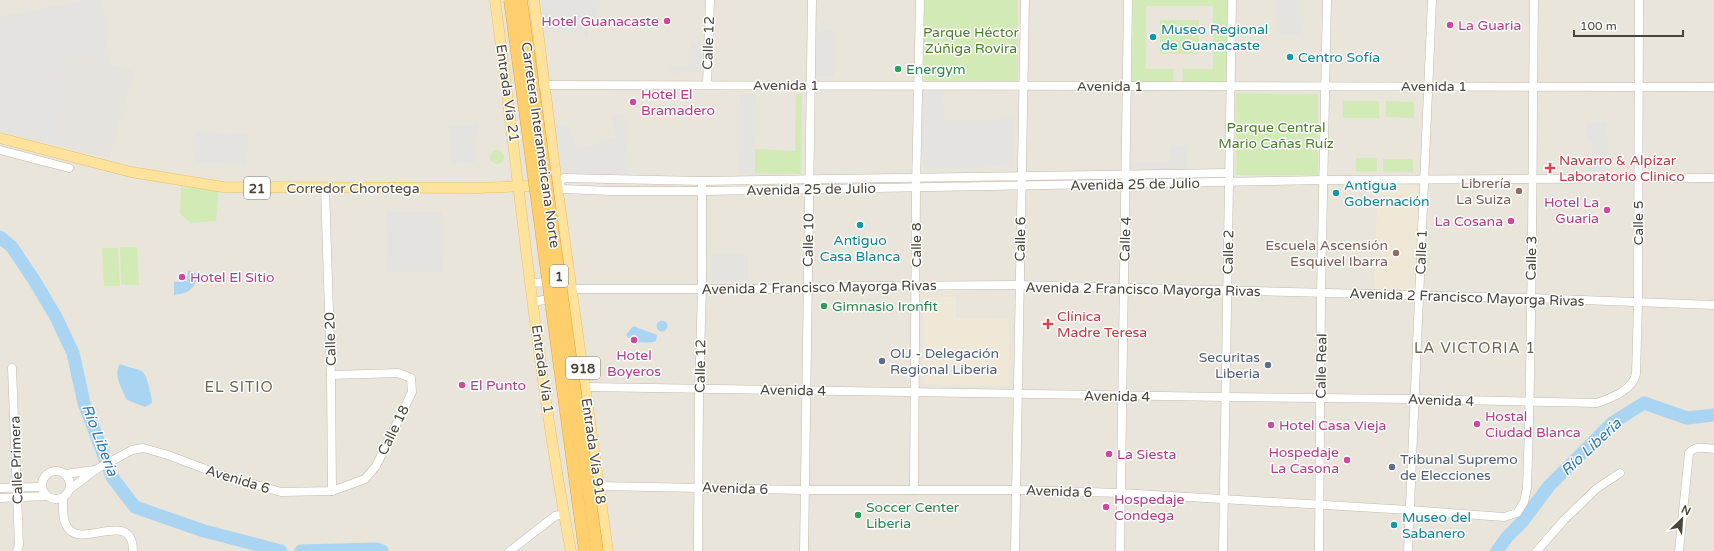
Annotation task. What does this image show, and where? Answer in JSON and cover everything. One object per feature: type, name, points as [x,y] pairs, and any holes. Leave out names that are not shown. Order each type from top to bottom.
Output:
[{"type":"highway","name":"1","points":[[510,0],[585,551]]},
{"type":"highway","name":"Carretera Interamericana Norte","points":[[521,0],[597,551]]},
{"type":"main road","name":"Entrada Vía 21","points":[[495,0],[519,187]]},
{"type":"main road","points":[[534,0],[557,185]]},
{"type":"main road","name":"Corredor Chorotega","points":[[0,137],[131,172],[223,187],[519,187]]},
{"type":"main road","name":"Avenida 25 de Julio","points":[[519,187],[557,185]]},
{"type":"main road","name":"Entrada Vía 918","points":[[557,185],[608,551]]},
{"type":"main road","name":"Entrada Vía 1","points":[[519,187],[533,302],[564,514],[572,551]]},
{"type":"street","name":"Calle 12","points":[[706,85],[710,0]]},
{"type":"street","name":"Calle 10","points":[[804,551],[812,0]]},
{"type":"street","name":"Calle 8","points":[[914,490],[916,177],[920,0]]},
{"type":"street","name":"Calle 6","points":[[1015,551],[1024,0]]},
{"type":"street","name":"Calle 4","points":[[1120,551],[1127,184],[1128,0]]},
{"type":"street","name":"Calle 2","points":[[1222,551],[1226,397],[1232,0]]},
{"type":"street","name":"Calle Real","points":[[1319,551],[1321,293],[1325,180],[1328,0]]},
{"type":"street","name":"Calle 1","points":[[1408,551],[1432,0]]},
{"type":"street","name":"Calle 3","points":[[1517,513],[1524,502],[1527,488],[1530,402],[1534,0]]},
{"type":"street","name":"Calle 5","points":[[1636,374],[1638,303],[1638,0]]},
{"type":"street","name":"Avenida 1","points":[[507,85],[1714,87]]},
{"type":"street","points":[[0,150],[68,168]]},
{"type":"street","name":"Avenida 25 de Julio","points":[[1229,173],[702,180],[564,178],[557,185],[564,189],[603,191],[702,191],[1325,180],[1714,178]]},
{"type":"street","name":"Calle 12","points":[[698,551],[702,180]]},
{"type":"street","name":"Calle 20","points":[[325,187],[331,375],[332,491]]},
{"type":"street","points":[[531,283],[563,281],[572,289],[566,296],[533,302]]},
{"type":"street","name":"Avenida 2 Francisco Mayorga Rivas","points":[[572,289],[808,289],[855,286],[1019,285],[1530,298],[1714,305]]},
{"type":"street","name":"Calle Primera","points":[[12,368],[18,551]]},
{"type":"street","name":"Calle 18","points":[[331,375],[398,373],[411,378],[412,392],[376,466],[365,479]]},
{"type":"street","name":"Avenida 4","points":[[586,387],[1597,403],[1624,390],[1632,383],[1636,374]]},
{"type":"street","name":"Avenida 6","points":[[97,469],[132,450],[143,448],[168,455],[218,474],[281,492],[332,491],[365,479]]},
{"type":"street","points":[[1679,551],[1689,453],[1691,450],[1697,448],[1714,449]]},
{"type":"street","points":[[47,496],[41,487],[43,477],[51,472],[56,471],[65,474],[97,469]]},
{"type":"street","points":[[97,469],[70,489],[63,498],[64,521],[72,532],[81,534],[116,530],[127,533],[133,541],[133,551]]},
{"type":"street","points":[[1537,551],[1564,520],[1596,489],[1620,473]]},
{"type":"street","points":[[65,474],[70,481],[70,489]]},
{"type":"street","name":"Avenida 6","points":[[599,486],[805,490],[1016,490],[1121,493],[1224,498],[1504,517],[1517,513]]},
{"type":"street","points":[[0,488],[41,487]]},
{"type":"street","points":[[0,498],[47,496],[55,499],[63,498]]},
{"type":"street","points":[[510,551],[555,516],[564,514]]},
{"type":"shaded area","points":[[0,0],[1714,0],[1714,551],[0,551]]},
{"type":"shaded area","points":[[85,0],[103,0],[109,63],[64,53],[57,146],[0,132],[0,17]]},
{"type":"shaded area","points":[[542,0],[596,0],[599,27],[588,27],[588,37],[585,37],[584,32],[545,32]]},
{"type":"shaded area","points":[[1278,0],[1300,0],[1301,34],[1279,35]]},
{"type":"shaded area","points":[[815,31],[833,31],[834,76],[816,76]]},
{"type":"shaded area","points":[[691,42],[701,42],[701,72],[671,73],[670,65],[692,65]]},
{"type":"shaded area","points":[[64,52],[134,71],[109,158],[57,146]]},
{"type":"shaded area","points":[[922,89],[943,89],[944,120],[1014,119],[1014,167],[922,168]]},
{"type":"shaded area","points":[[740,94],[756,94],[755,173],[739,173]]},
{"type":"shaded area","points":[[624,113],[629,174],[562,175],[554,126],[568,125],[577,149],[617,137],[611,116]]},
{"type":"shaded area","points":[[1587,122],[1607,122],[1608,172],[1588,172],[1587,154],[1592,154],[1592,140],[1587,140]]},
{"type":"shaded area","points":[[478,125],[479,132],[473,140],[475,162],[452,163],[448,126]]},
{"type":"shaded area","points":[[196,132],[248,134],[247,164],[195,162]]},
{"type":"shaded area","points":[[1170,145],[1187,145],[1187,170],[1129,169],[1129,161],[1170,162]]},
{"type":"shaded area","name":"Escuela Ascensión Esquivel Ibarra","points":[[1378,184],[1419,185],[1415,291],[1374,289]]},
{"type":"shaded area","points":[[386,212],[442,212],[443,272],[387,272]]},
{"type":"shaded area","points":[[711,254],[748,255],[748,281],[712,281]]},
{"type":"shaded area","points":[[923,297],[956,297],[956,318],[1009,319],[1009,386],[923,384]]},
{"type":"green space","name":"Parque Héctor Zúñiga Rovira","points":[[924,0],[1018,0],[1018,81],[924,81]]},
{"type":"green space","points":[[1133,0],[1228,0],[1226,82],[1183,82],[1183,69],[1213,69],[1213,6],[1146,6],[1146,69],[1174,69],[1173,82],[1132,82]]},
{"type":"green space","points":[[1160,20],[1199,20],[1199,54],[1160,54]]},
{"type":"green space","name":"Parque Central Mario Cañas Ruíz","points":[[1236,93],[1318,94],[1318,175],[1236,175]]},
{"type":"green space","points":[[796,94],[802,94],[801,174],[755,173],[755,149],[795,151]]},
{"type":"green space","points":[[1343,101],[1379,101],[1379,118],[1343,118]]},
{"type":"green space","points":[[1386,101],[1414,102],[1414,118],[1386,117]]},
{"type":"green space","points":[[494,150],[500,150],[504,154],[504,160],[500,164],[494,164],[490,160],[490,154]]},
{"type":"green space","points":[[1356,158],[1377,158],[1377,172],[1356,172]]},
{"type":"green space","points":[[1383,159],[1413,159],[1413,172],[1383,172]]},
{"type":"green space","points":[[181,187],[219,189],[216,221],[191,223],[180,214]]},
{"type":"green space","points":[[120,247],[137,247],[139,285],[121,285]]},
{"type":"green space","points":[[102,248],[118,248],[120,286],[104,286]]},
{"type":"water","points":[[188,270],[199,274],[193,287],[184,293],[174,295],[174,282],[187,281]]},
{"type":"water","points":[[660,321],[664,321],[666,322],[666,330],[660,331],[657,328],[657,324]]},
{"type":"water","points":[[633,326],[657,335],[656,341],[633,343],[626,335]]},
{"type":"water","points":[[120,364],[139,370],[145,375],[152,403],[145,407],[127,400],[117,373]]},
{"type":"waterway","name":"Río Liberia","points":[[0,237],[12,247],[56,317],[73,353],[84,403],[112,477],[135,507],[204,531],[281,551]]},
{"type":"waterway","name":"Río Liberia","points":[[1497,551],[1507,537],[1522,522],[1549,486],[1612,423],[1644,403],[1687,418],[1714,415]]},
{"type":"waterway","name":"Río Liberia","points":[[301,551],[376,549],[382,551]]},
{"type":"place","name":"Hotel Guanacaste","points":[[667,21]]},
{"type":"place","name":"La Guaria","points":[[1450,25]]},
{"type":"place","name":"Museo Regional de Guanacaste","points":[[1153,37]]},
{"type":"place","name":"Centro Sofía","points":[[1290,57]]},
{"type":"place","name":"Energym","points":[[898,69]]},
{"type":"place","name":"Hotel El Bramadero","points":[[633,102]]},
{"type":"place","name":"Navarro & Alpízar Laboratorio Clinico","points":[[1550,168]]},
{"type":"place","name":"Librería La Suiza","points":[[1519,191]]},
{"type":"place","name":"Antigua Gobernación","points":[[1336,193]]},
{"type":"place","name":"Hotel La Guaria","points":[[1607,210]]},
{"type":"place","name":"La Cosana","points":[[1511,221]]},
{"type":"place","name":"Antiguo Casa Blanca","points":[[860,225]]},
{"type":"place","name":"Escuela Ascensión Esquivel Ibarra","points":[[1396,253]]},
{"type":"place","name":"Hotel El Sitio","points":[[182,277]]},
{"type":"place","name":"Gimnasio Ironfit","points":[[824,306]]},
{"type":"place","name":"Clínica Madre Teresa","points":[[1048,324]]},
{"type":"place","name":"Hotel Boyeros","points":[[634,340]]},
{"type":"place","name":"OIJ - Delegación Regional Liberia","points":[[882,361]]},
{"type":"place","name":"Securitas Liberia","points":[[1268,365]]},
{"type":"place","name":"El Punto","points":[[462,385]]},
{"type":"place","name":"Hostal Ciudad Blanca","points":[[1477,424]]},
{"type":"place","name":"Hotel Casa Vieja","points":[[1271,425]]},
{"type":"place","name":"La Siesta","points":[[1109,454]]},
{"type":"place","name":"Hospedaje La Casona","points":[[1347,460]]},
{"type":"place","name":"Tribunal Supremo de Elecciones","points":[[1392,467]]},
{"type":"place","name":"Hospedaje Condega","points":[[1106,507]]},
{"type":"place","name":"Soccer Center Liberia","points":[[858,515]]},
{"type":"place","name":"Museo del Sabanero","points":[[1394,525]]},
{"type":"district","name":"LA VICTORIA 1","points":[[1475,348]]},
{"type":"district","name":"EL SITIO","points":[[239,387]]}]
